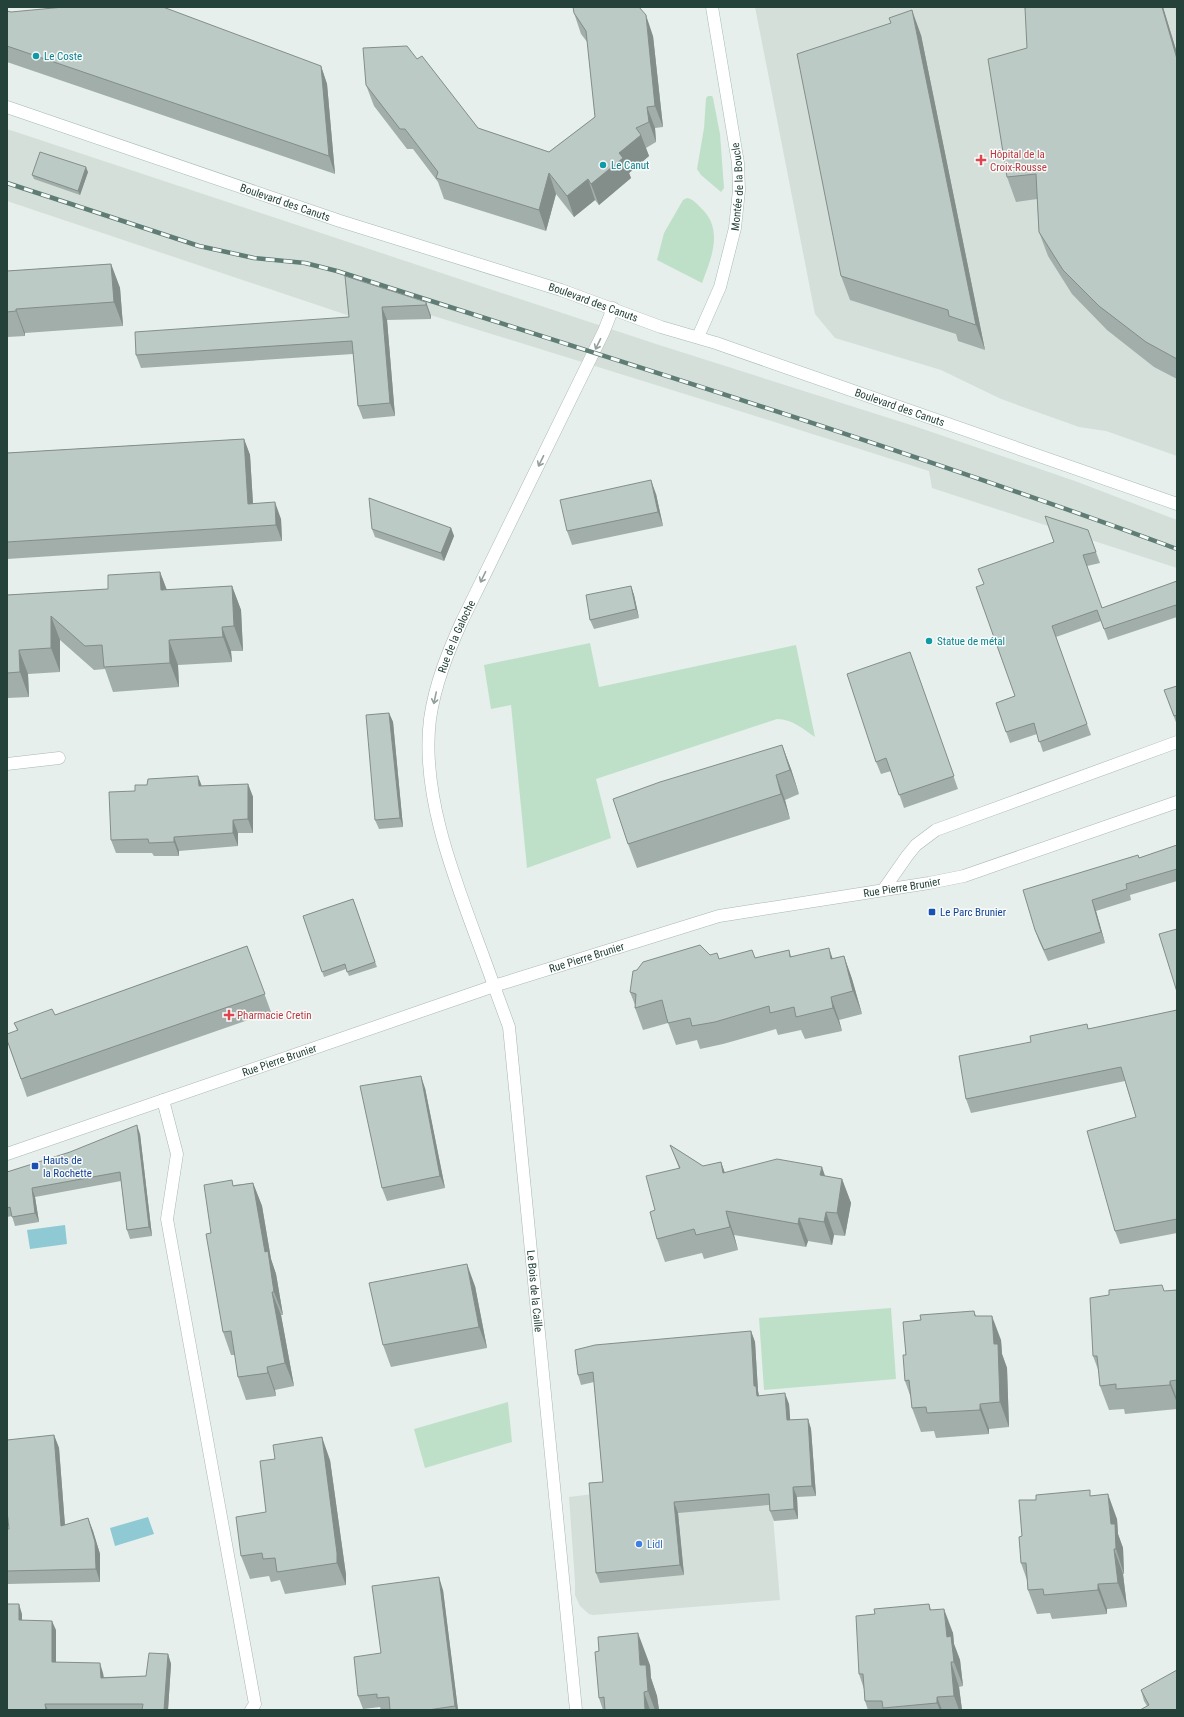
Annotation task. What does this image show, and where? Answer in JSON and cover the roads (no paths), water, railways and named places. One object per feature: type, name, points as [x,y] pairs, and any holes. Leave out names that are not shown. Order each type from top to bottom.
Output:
[{"type":"street","name":"Montée de la Boucle","points":[[698,337],[720,287],[735,228],[739,190],[738,163],[712,7]]},
{"type":"street","name":"Boulevard des Canuts","points":[[7,107],[333,219],[561,290],[661,327],[698,337],[855,390],[1177,504]]},
{"type":"street","name":"Rue de la Galoche","points":[[494,986],[450,860],[436,813],[429,758],[430,719],[447,655],[462,621],[604,331],[613,308]]},
{"type":"street","points":[[884,889],[912,851],[936,830],[1177,742]]},
{"type":"street","points":[[7,764],[59,758]]},
{"type":"street","name":"Rue Pierre Brunier","points":[[7,1154],[494,986],[718,916],[929,883],[964,876],[1177,802]]},
{"type":"street","name":"Le Bois de la Caille","points":[[494,986],[509,1027],[576,1710]]},
{"type":"street","points":[[163,1100],[177,1154],[167,1219],[254,1704],[251,1710]]},
{"type":"water","points":[[65,1225],[67,1244],[30,1249],[27,1230]]},
{"type":"water","points":[[148,1517],[154,1534],[115,1546],[110,1528]]},
{"type":"railway","points":[[7,183],[199,246],[254,258],[305,263],[337,271],[864,440],[1073,511],[1177,549]]},
{"type":"place","name":"Le Coste","points":[[36,56]]},
{"type":"place","name":"Hôpital de la Croix-Rousse","points":[[981,160]]},
{"type":"place","name":"Le Canut","points":[[603,165]]},
{"type":"place","name":"Statue de métal","points":[[929,641]]},
{"type":"place","name":"Le Parc Brunier","points":[[932,912]]},
{"type":"place","name":"Pharmacie Cretin","points":[[229,1015]]},
{"type":"place","name":"Hauts de la Rochette","points":[[35,1166]]},
{"type":"place","name":"Lidl","points":[[639,1544]]}]
